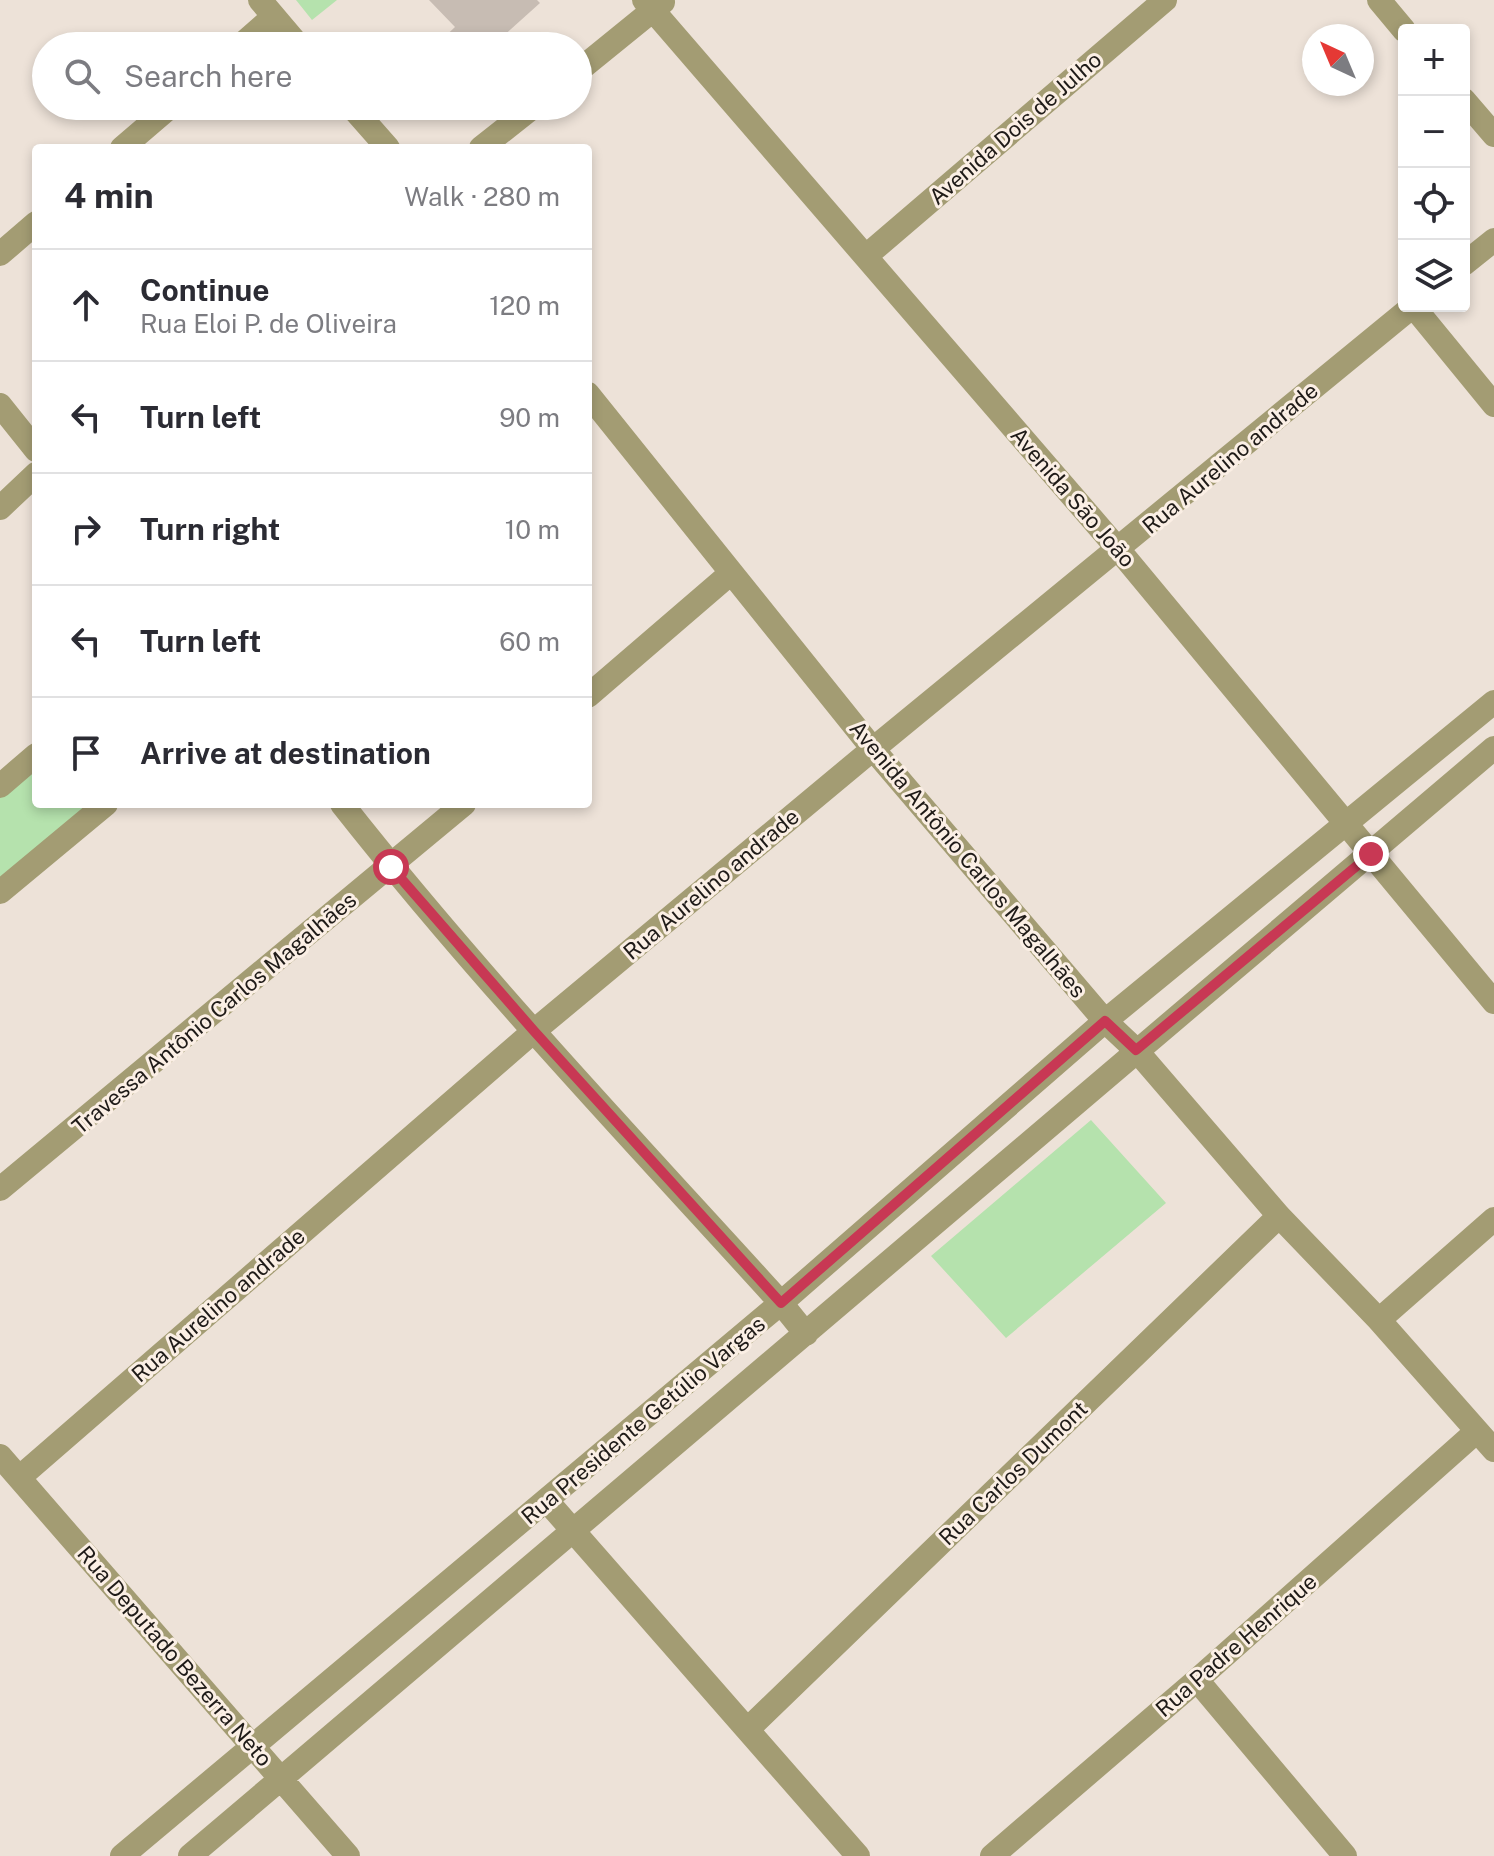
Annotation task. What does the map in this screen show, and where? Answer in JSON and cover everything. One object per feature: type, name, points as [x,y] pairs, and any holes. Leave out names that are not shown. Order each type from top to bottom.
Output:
[{"type":"street","name":"Avenida Dois de Julho","points":[[866,256],[1165,0]]},
{"type":"street","points":[[1379,0],[1399,24]]},
{"type":"street","name":"Avenida São João","points":[[654,4],[1118,549],[1494,1002]]},
{"type":"street","points":[[592,59],[654,4]]},
{"type":"street","points":[[250,32],[266,8],[287,32]]},
{"type":"street","points":[[1470,107],[1494,135]]},
{"type":"street","points":[[127,144],[155,120]]},
{"type":"street","points":[[363,120],[384,144]]},
{"type":"street","points":[[486,144],[516,120]]},
{"type":"street","points":[[0,254],[32,226]]},
{"type":"street","points":[[1470,259],[1494,240]]},
{"type":"street","name":"Rua Aurelino andrade","points":[[20,1477],[534,1031],[1406,312]]},
{"type":"street","points":[[1418,312],[1494,405]]},
{"type":"street","name":"Avenida Antônio Carlos Magalhães","points":[[592,402],[873,749],[1105,1021],[1136,1050],[1279,1216],[1379,1320],[1494,1450]]},
{"type":"street","points":[[0,405],[32,445]]},
{"type":"street","points":[[0,508],[32,478]]},
{"type":"street","points":[[592,693],[731,573]]},
{"type":"street","name":"Rua Presidente Getúlio Vargas","points":[[122,1856],[781,1303],[1105,1021],[1494,702]]},
{"type":"street","name":"Rua Presidente Getúlio Vargas","points":[[190,1856],[1494,748]]},
{"type":"street","points":[[0,786],[32,758]]},
{"type":"street","points":[[0,892],[101,808]]},
{"type":"street","points":[[345,808],[391,867],[534,1031],[806,1334]]},
{"type":"street","name":"Travessa Antônio Carlos Magalhães","points":[[0,1189],[459,808]]},
{"type":"street","name":"Rua Carlos Dumont","points":[[748,1729],[1279,1216]]},
{"type":"street","points":[[1379,1320],[1494,1219]]},
{"type":"street","name":"Rua Padre Henrique","points":[[992,1856],[1197,1680],[1477,1431]]},
{"type":"street","name":"Rua Deputado Bezerra Neto","points":[[0,1456],[348,1856]]},
{"type":"street","points":[[547,1501],[858,1856]]},
{"type":"street","points":[[1197,1680],[1345,1856]]},
{"type":"green space","points":[[296,0],[337,0],[312,20]]},
{"type":"green space","points":[[32,758],[32,808],[101,808],[0,892],[0,786]]},
{"type":"green space","points":[[1091,1120],[1166,1203],[1006,1338],[931,1256]]},
{"type":"building","points":[[429,0],[537,0],[540,3],[508,32],[450,32],[455,27]]},
{"type":"route","points":[[391,867],[534,1031],[781,1303],[1105,1021],[1136,1050],[1371,854]]}]
